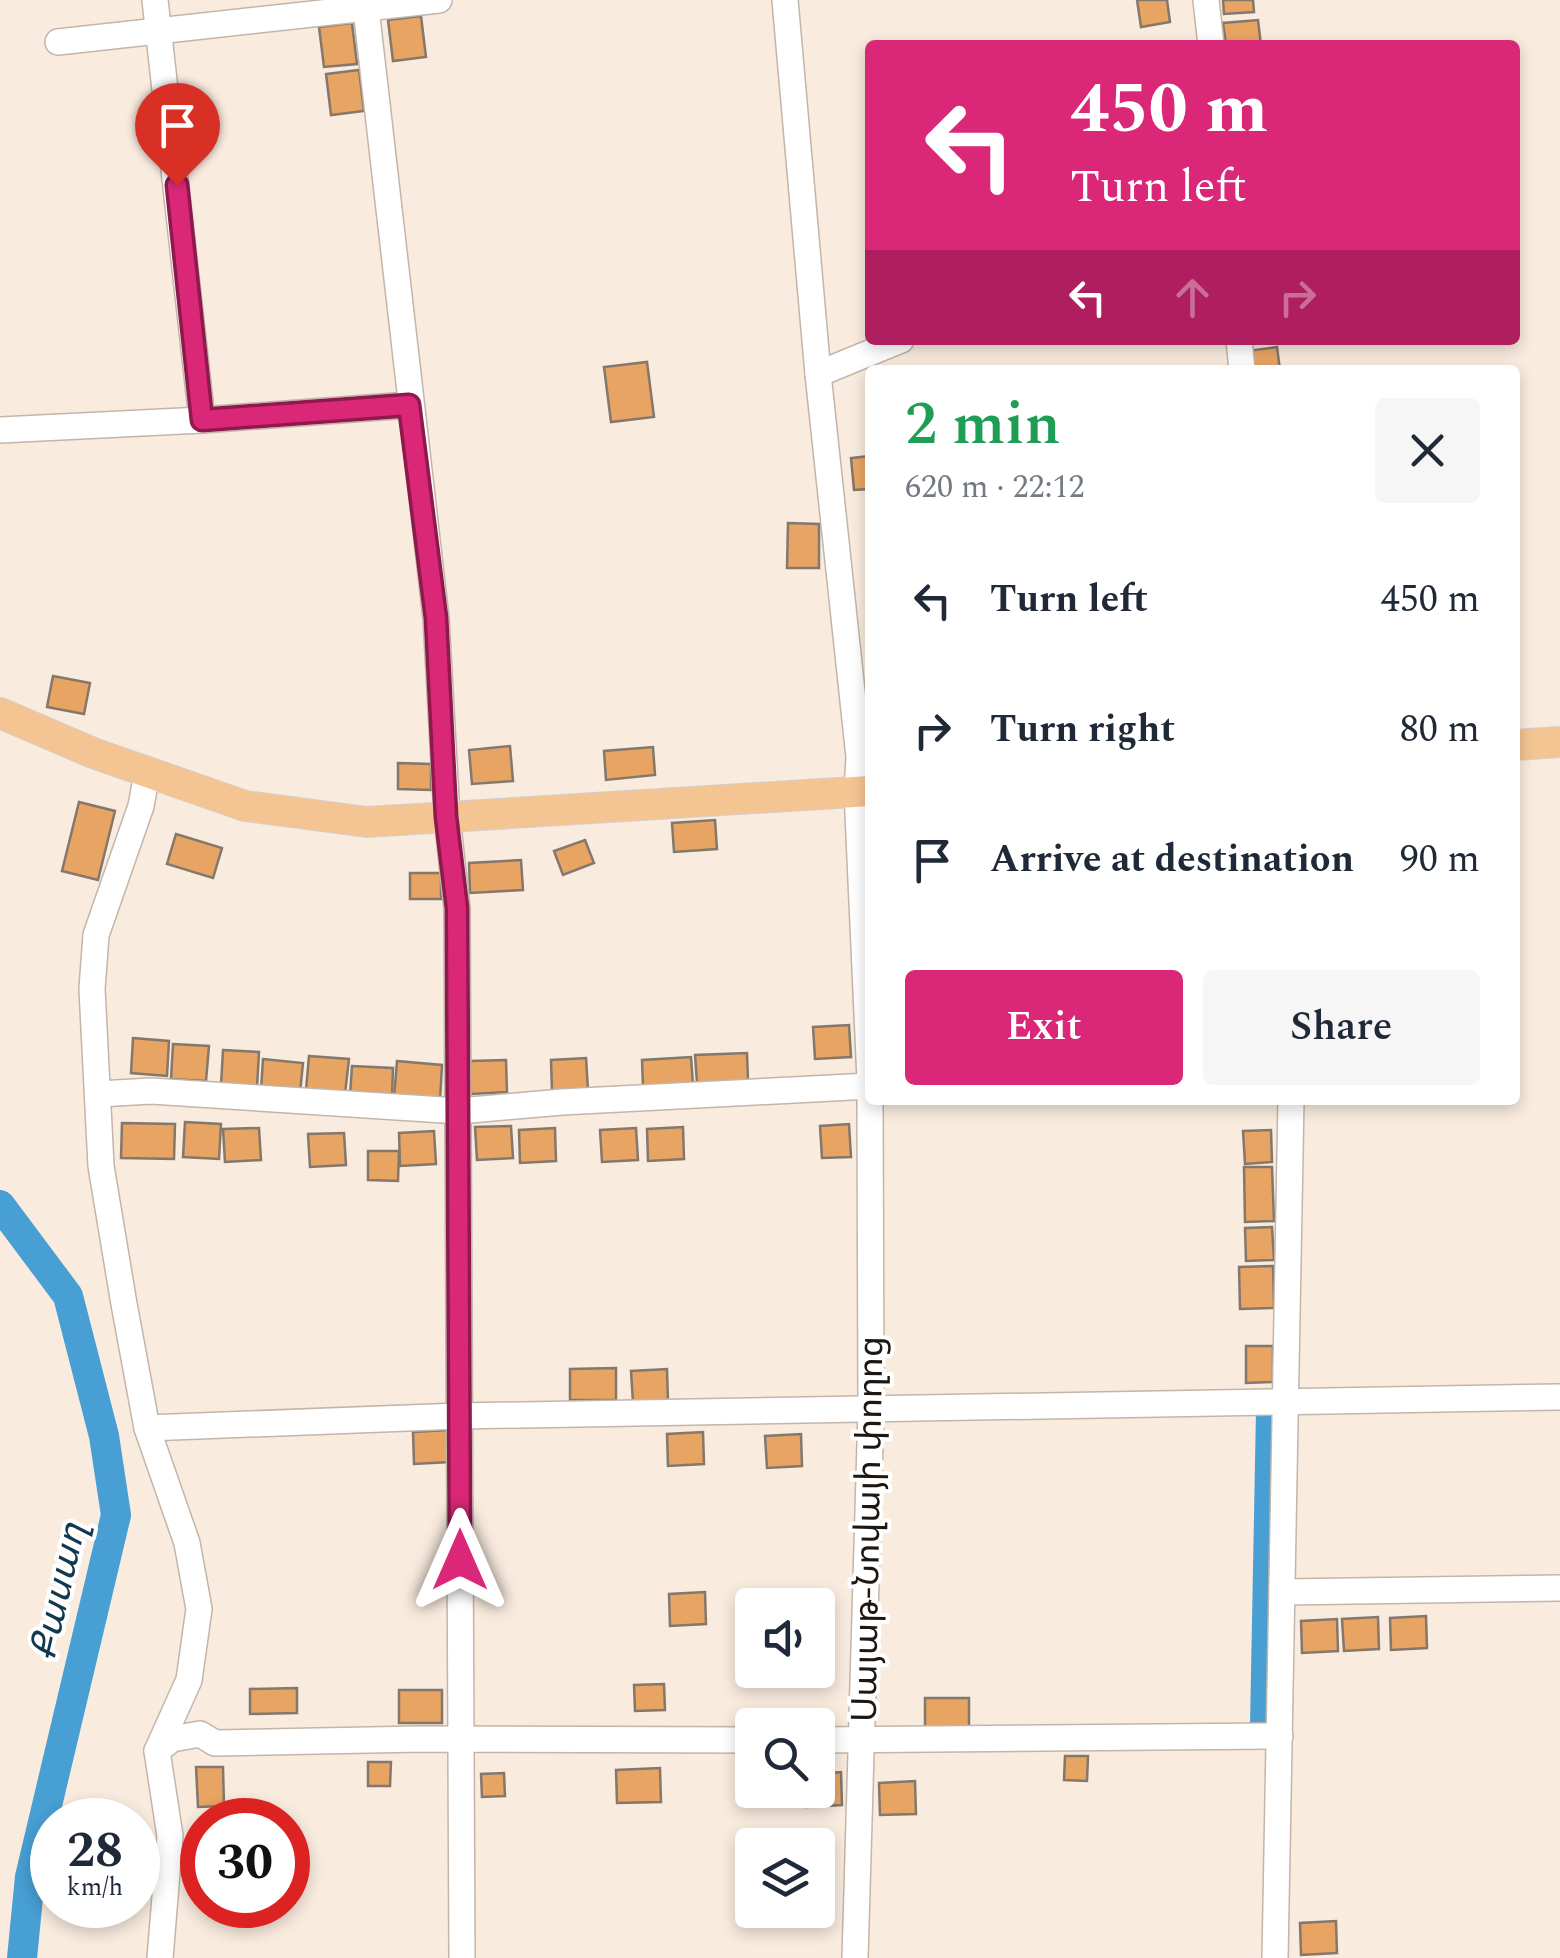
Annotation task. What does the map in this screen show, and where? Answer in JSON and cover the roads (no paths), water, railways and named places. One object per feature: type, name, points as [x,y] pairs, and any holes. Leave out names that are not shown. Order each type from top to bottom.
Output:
[{"type":"main road","points":[[2,711],[147,774],[245,806],[367,822],[864,792]]},
{"type":"main road","points":[[1520,745],[1560,742]]},
{"type":"street","points":[[155,0],[202,420]]},
{"type":"street","points":[[58,42],[365,4],[439,0]]},
{"type":"street","points":[[785,0],[818,374],[864,792],[865,840]]},
{"type":"street","points":[[1206,0],[1210,40]]},
{"type":"street","points":[[365,4],[436,618],[446,817],[457,908],[462,1958]]},
{"type":"street","points":[[818,374],[889,345]]},
{"type":"street","points":[[0,430],[409,405]]},
{"type":"street","points":[[147,774],[141,806],[96,934],[92,989],[102,1166],[147,1428],[187,1543],[199,1609],[190,1680],[157,1751],[170,1836],[160,1958]]},
{"type":"street","points":[[100,1094],[152,1091],[459,1111],[865,1083]]},
{"type":"street","name":"Սայաթ-Նովայի փողոց","points":[[856,1958],[871,1409],[870,1105]]},
{"type":"street","points":[[1275,1958],[1291,1105]]},
{"type":"street","points":[[147,1428],[459,1416],[1560,1397]]},
{"type":"street","points":[[1282,1592],[1560,1588]]},
{"type":"street","points":[[157,1751],[172,1739],[200,1734],[215,1743],[735,1740]]},
{"type":"street","points":[[835,1740],[1280,1736]]},
{"type":"waterway","name":"Քասաղ","points":[[0,1205],[68,1296],[104,1436],[116,1515],[30,1877],[22,1958]]},
{"type":"waterway","points":[[1259,1726],[1265,1411]]}]
